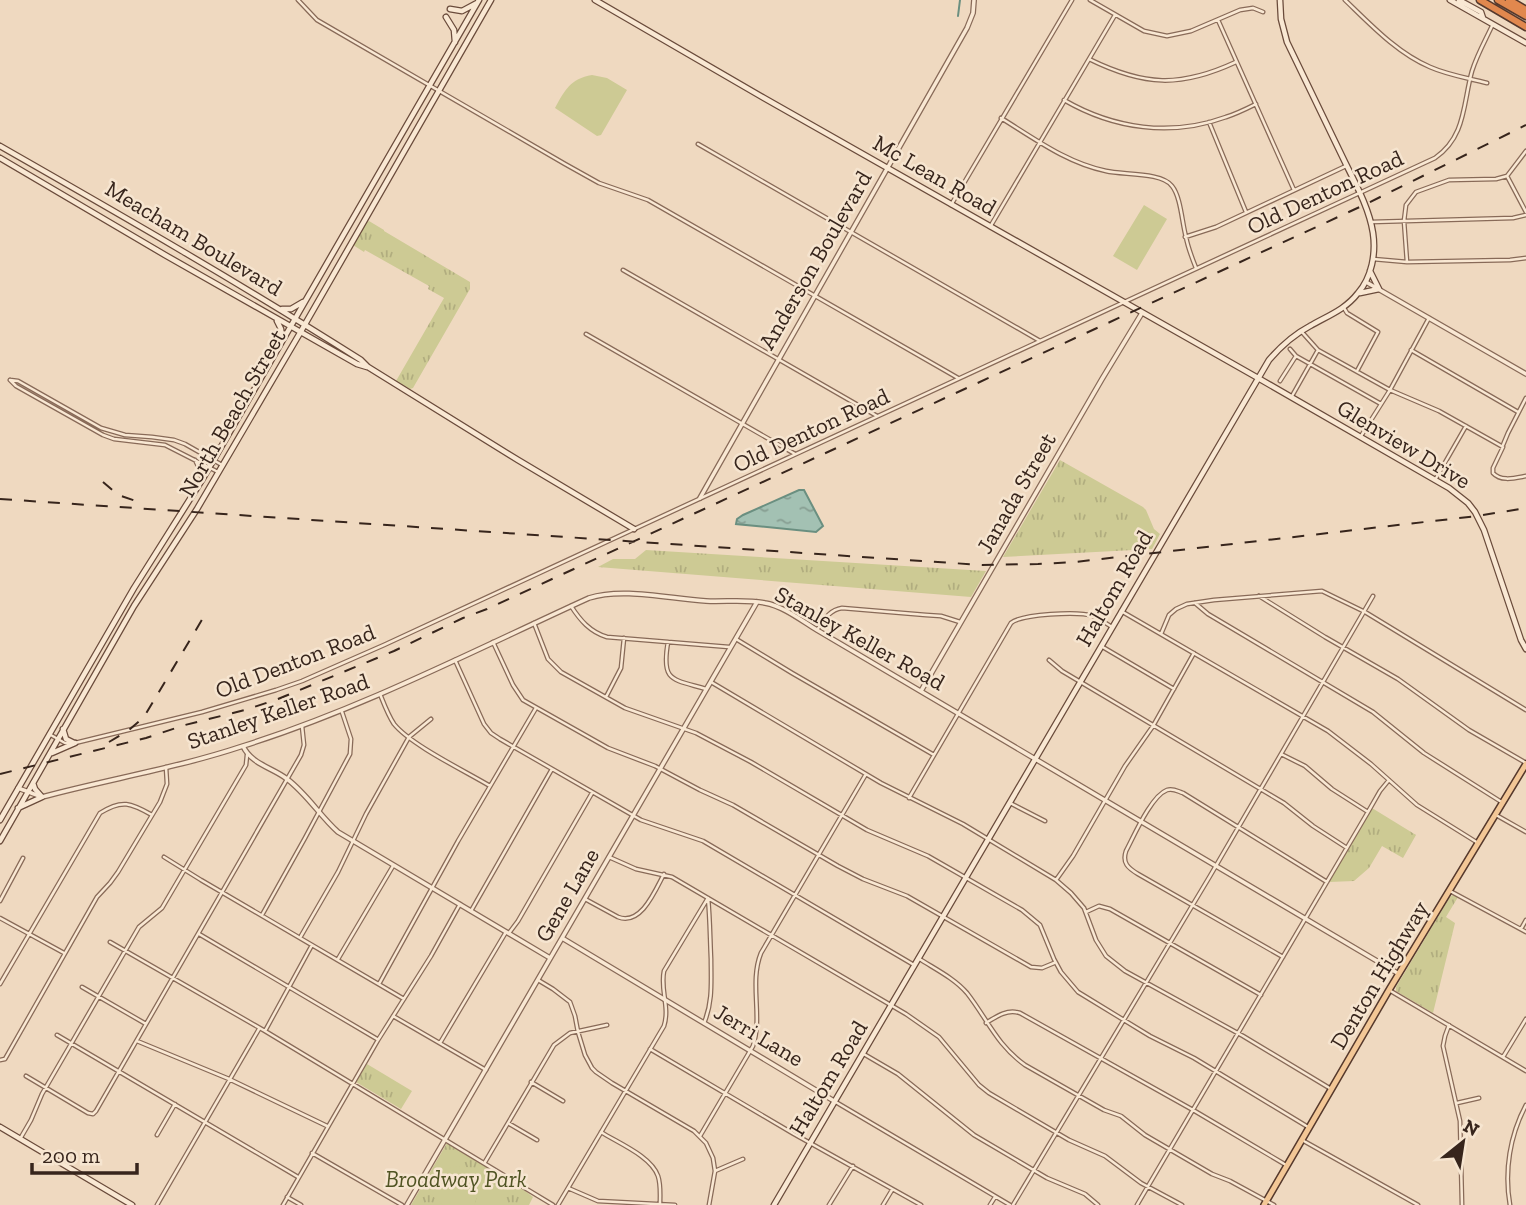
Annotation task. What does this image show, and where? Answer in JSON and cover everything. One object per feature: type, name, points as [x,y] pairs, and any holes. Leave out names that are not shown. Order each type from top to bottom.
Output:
[{"type":"highway","points":[[1480,0],[1526,27]]},
{"type":"highway","points":[[1498,0],[1526,16]]},
{"type":"highway","points":[[1509,0],[1526,10]]},
{"type":"main road","name":"North Beach Street","points":[[0,841],[142,593],[197,509],[300,333],[491,0]]},
{"type":"main road","name":"Mc Lean Road","points":[[595,0],[1258,378]]},
{"type":"main road","name":"Haltom Road","points":[[774,1205],[1258,378],[1279,348],[1301,331],[1344,308],[1366,282],[1373,259],[1374,242],[1370,222],[1284,33],[1280,0]]},
{"type":"main road","points":[[1450,0],[1526,43]]},
{"type":"main road","points":[[1460,0],[1480,12],[1483,18]]},
{"type":"main road","name":"North Beach Street","points":[[0,820],[134,588],[202,480],[478,1]]},
{"type":"main road","points":[[468,20],[450,9],[461,11],[478,1]]},
{"type":"main road","points":[[455,42],[454,30],[446,17],[463,27]]},
{"type":"main road","name":"Meacham Boulevard","points":[[0,146],[305,324],[368,367],[634,528]]},
{"type":"main road","name":"Meacham Boulevard","points":[[0,158],[300,333],[357,364],[368,367]]},
{"type":"main road","points":[[100,217],[106,206]]},
{"type":"main road","points":[[340,242],[348,247]]},
{"type":"main road","points":[[1359,293],[1379,289],[1370,271]]},
{"type":"main road","points":[[280,309],[296,307],[306,299]]},
{"type":"main road","points":[[274,318],[281,329],[281,342]]},
{"type":"main road","name":"Glenview Drive","points":[[1258,378],[1458,495],[1475,513],[1484,530],[1526,649]]},
{"type":"main road","points":[[251,394],[261,399]]},
{"type":"main road","points":[[237,418],[247,423]]},
{"type":"main road","points":[[134,588],[142,593]]},
{"type":"main road","points":[[98,650],[106,654]]},
{"type":"main road","points":[[63,729],[66,739],[75,743]]},
{"type":"main road","points":[[48,755],[75,743]]},
{"type":"main road","name":"Denton Highway","points":[[1265,1203],[1526,763]]},
{"type":"main road","points":[[18,808],[42,797],[33,782]]},
{"type":"main road","points":[[0,1127],[122,1203],[132,1205]]},
{"type":"street","points":[[298,0],[317,20],[593,180],[648,200],[959,379]]},
{"type":"street","name":"Anderson Boulevard","points":[[700,498],[969,25],[974,0]]},
{"type":"street","points":[[951,205],[1072,0]]},
{"type":"street","points":[[1090,0],[1144,31],[1167,36],[1191,32],[1240,10],[1253,8],[1263,12]]},
{"type":"street","points":[[1345,0],[1415,60],[1442,72],[1487,83]]},
{"type":"street","points":[[990,227],[1115,15]]},
{"type":"street","points":[[1218,20],[1294,190]]},
{"type":"street","name":"Old Denton Road","points":[[49,734],[65,743],[75,743],[202,712],[302,681],[1435,158],[1444,152],[1459,129],[1470,79],[1493,24]]},
{"type":"street","points":[[1089,60],[1120,74],[1160,81],[1203,75],[1236,62]]},
{"type":"street","points":[[1065,100],[1100,118],[1139,127],[1167,129],[1227,117],[1256,104]]},
{"type":"street","points":[[1001,118],[1081,165],[1166,180],[1174,187],[1177,195],[1185,237],[1196,268]]},
{"type":"street","points":[[1209,122],[1246,212]]},
{"type":"street","points":[[698,144],[1040,341]]},
{"type":"street","points":[[1407,262],[1404,220],[1406,205],[1416,192],[1449,180],[1496,179],[1507,176],[1526,150]]},
{"type":"street","points":[[1185,237],[1216,226],[1346,166]]},
{"type":"street","points":[[1370,222],[1513,218],[1526,214],[1507,176]]},
{"type":"street","points":[[1373,259],[1407,262],[1526,258]]},
{"type":"street","points":[[623,271],[877,416]]},
{"type":"street","points":[[1366,282],[1526,374]]},
{"type":"street","points":[[1344,308],[1347,313],[1378,332],[1357,371]]},
{"type":"street","name":"Janada Street","points":[[921,691],[1142,313]]},
{"type":"street","points":[[1360,437],[1390,390],[1429,318]]},
{"type":"street","points":[[1301,331],[1318,350],[1390,390],[1439,411],[1503,447]]},
{"type":"street","points":[[586,334],[795,454]]},
{"type":"street","points":[[1290,349],[1296,356],[1381,404]]},
{"type":"street","points":[[1291,397],[1318,350]]},
{"type":"street","points":[[1411,351],[1518,412]]},
{"type":"street","points":[[1280,381],[1296,356]]},
{"type":"street","points":[[218,473],[165,445],[114,439],[103,435],[16,386],[10,380],[18,381],[101,428],[125,435],[174,440],[222,466]]},
{"type":"street","points":[[1526,398],[1507,433],[1493,473],[1503,479],[1526,476]]},
{"type":"street","points":[[1435,480],[1466,426]]},
{"type":"street","points":[[200,453],[212,451],[222,445]]},
{"type":"street","points":[[195,460],[202,480]]},
{"type":"street","points":[[1161,634],[1166,619],[1172,611],[1181,606],[1322,591],[1365,612],[1526,710]]},
{"type":"street","name":"Stanley Keller Road","points":[[42,797],[198,760],[302,726],[380,694],[589,598],[609,593],[705,601],[757,602],[774,606],[817,630],[1399,974]]},
{"type":"street","points":[[1259,596],[1343,648],[1398,678],[1469,730],[1526,763]]},
{"type":"street","points":[[1011,1205],[1216,867],[1373,596]]},
{"type":"street","name":"Gene Lane","points":[[404,1205],[486,1070],[757,602]]},
{"type":"street","points":[[1195,603],[1208,614],[1373,712],[1424,753],[1503,803]]},
{"type":"street","points":[[571,606],[579,619],[592,631],[607,637],[731,647]]},
{"type":"street","points":[[817,630],[830,613],[842,608],[941,616],[960,622]]},
{"type":"street","points":[[1121,611],[1340,740],[1428,813],[1478,843]]},
{"type":"street","points":[[909,798],[1015,620],[1082,614],[1091,615],[1112,627]]},
{"type":"street","points":[[534,623],[546,656],[561,672],[631,710],[684,727],[842,815],[928,856],[1022,910],[1037,921],[1056,962],[1078,992],[1309,1128]]},
{"type":"street","points":[[606,697],[621,668],[624,639]]},
{"type":"street","points":[[736,639],[934,755]]},
{"type":"street","points":[[493,642],[520,697],[536,708],[608,748],[660,769],[733,805],[863,879],[907,896],[1031,967],[1042,968],[1056,962]]},
{"type":"street","points":[[668,642],[665,666],[670,675],[677,681],[706,690]]},
{"type":"street","points":[[1101,646],[1174,689]]},
{"type":"street","points":[[1056,880],[1073,856],[1125,766],[1153,726],[1194,653]]},
{"type":"street","points":[[454,660],[484,724],[491,733],[633,815],[656,826],[703,841],[914,965]]},
{"type":"street","points":[[1049,660],[1080,682],[1284,803],[1313,827],[1347,848]]},
{"type":"street","points":[[711,682],[866,774],[955,820],[1056,880],[1071,892],[1086,912],[1096,940],[1106,956],[1125,971],[1331,1089]]},
{"type":"street","points":[[380,694],[393,722],[409,737],[491,786]]},
{"type":"street","points":[[379,984],[536,708]]},
{"type":"street","points":[[262,915],[350,754],[351,739],[341,710]]},
{"type":"street","points":[[300,937],[338,872],[409,737],[431,719]]},
{"type":"street","points":[[26,1076],[93,1114],[303,750],[302,726]]},
{"type":"street","points":[[20,1139],[125,950],[142,924],[162,908],[246,765],[247,755],[243,746]]},
{"type":"street","points":[[1281,754],[1305,766],[1332,789],[1368,812]]},
{"type":"street","points":[[247,755],[287,779],[338,832],[550,958]]},
{"type":"street","points":[[0,1060],[5,1059],[97,897],[118,872],[160,802],[167,784],[166,767]]},
{"type":"street","points":[[471,911],[552,769]]},
{"type":"street","points":[[700,1136],[750,1051],[757,1034],[756,972],[761,953],[866,774]]},
{"type":"street","points":[[1137,1205],[1380,791],[1389,780]]},
{"type":"street","points":[[18,788],[42,797]]},
{"type":"street","points":[[1283,957],[1127,866],[1124,856],[1126,851],[1156,799],[1166,790],[1173,789],[1183,793],[1327,882]]},
{"type":"street","points":[[440,1043],[507,932],[518,921],[592,793]]},
{"type":"street","points":[[0,984],[100,813],[128,803],[152,815]]},
{"type":"street","points":[[1010,803],[1045,821]]},
{"type":"street","points":[[1496,814],[1526,832]]},
{"type":"street","points":[[164,857],[404,999]]},
{"type":"street","points":[[609,857],[636,869],[664,874],[891,1005],[939,1037],[979,1085],[989,1093],[1056,1132],[1105,1156],[1130,1176],[1182,1205]]},
{"type":"street","points":[[0,901],[23,858]]},
{"type":"street","points":[[338,959],[394,865]]},
{"type":"street","points":[[585,899],[618,918],[630,919],[645,906],[664,874]]},
{"type":"street","points":[[1450,891],[1526,932]]},
{"type":"street","points":[[110,942],[556,1205],[666,1021],[666,1000],[662,983],[664,971],[708,898]]},
{"type":"street","points":[[704,1023],[712,996],[708,898]]},
{"type":"street","points":[[282,1205],[460,904]]},
{"type":"street","points":[[1086,912],[1103,906],[1261,995]]},
{"type":"street","points":[[0,918],[64,953]]},
{"type":"street","points":[[1521,929],[1526,920]]},
{"type":"street","points":[[199,934],[378,1040]]},
{"type":"street","name":"Jerri Lane","points":[[562,938],[1011,1205]]},
{"type":"street","points":[[265,1031],[312,944]]},
{"type":"street","points":[[918,958],[965,991],[1001,1044],[1013,1056],[1078,1096],[1121,1116],[1145,1135],[1212,1174],[1230,1181],[1265,1203],[1274,1205]]},
{"type":"street","points":[[538,980],[570,1002],[585,1055],[601,1077],[700,1136],[709,1148],[715,1171],[709,1205]]},
{"type":"street","points":[[82,987],[146,1025]]},
{"type":"street","points":[[1389,990],[1526,1071]]},
{"type":"street","points":[[986,1023],[1003,1014],[1020,1013],[1194,1110],[1287,1166]]},
{"type":"street","points":[[393,1016],[486,1070]]},
{"type":"street","points":[[1503,1057],[1526,1019]]},
{"type":"street","points":[[485,1162],[554,1045],[570,1032],[607,1025]]},
{"type":"street","points":[[1449,1026],[1443,1045],[1457,1103],[1461,1136],[1462,1205]]},
{"type":"street","points":[[157,1205],[259,1028]]},
{"type":"street","points":[[57,1035],[299,1177]]},
{"type":"street","points":[[137,1041],[230,1080],[327,1126]]},
{"type":"street","points":[[650,1049],[921,1205]]},
{"type":"street","points":[[862,1053],[898,1074],[974,1135],[1054,1181],[1079,1191],[1098,1205]]},
{"type":"street","points":[[531,1082],[563,1101]]},
{"type":"street","points":[[1457,1103],[1479,1098]]},
{"type":"street","points":[[157,1135],[175,1104]]},
{"type":"street","points":[[1510,1205],[1507,1192],[1510,1153],[1526,1105]]},
{"type":"street","points":[[508,1123],[537,1140]]},
{"type":"street","points":[[601,1132],[645,1159],[654,1168],[660,1184],[660,1204]]},
{"type":"street","points":[[1302,1140],[1419,1205]]},
{"type":"street","points":[[312,1153],[404,1205]]},
{"type":"street","points":[[715,1171],[743,1159]]},
{"type":"street","points":[[830,1205],[853,1166]]},
{"type":"street","points":[[568,1188],[598,1201],[675,1205]]},
{"type":"street","points":[[883,1205],[892,1189]]},
{"type":"street","points":[[287,1197],[301,1205]]},
{"type":"street","points":[[990,1205],[995,1197]]},
{"type":"green space","points":[[592,75],[607,78],[627,90],[601,135],[597,136],[555,108],[569,86],[578,79]]},
{"type":"green space","points":[[1144,205],[1167,219],[1137,270],[1113,256]]},
{"type":"green space","points":[[369,221],[470,282],[470,289],[410,389],[396,381],[444,298],[428,289],[429,286],[353,245]]},
{"type":"green space","points":[[1060,460],[1143,507],[1154,529],[1160,534],[1152,549],[1003,557]]},
{"type":"green space","points":[[646,550],[986,571],[971,597],[598,567],[613,559],[635,559]]},
{"type":"green space","points":[[1372,808],[1416,835],[1403,858],[1382,846],[1369,868],[1354,881],[1329,882]]},
{"type":"green space","points":[[1453,895],[1458,897],[1446,917],[1455,923],[1433,1013],[1396,991],[1396,987]]},
{"type":"green space","points":[[367,1064],[412,1091],[401,1109],[356,1082]]},
{"type":"green space","name":"Broadway Park","points":[[447,1143],[518,1185],[533,1197],[529,1205],[411,1205]]},
{"type":"green space","points":[[457,1166],[472,1168],[485,1178],[474,1205],[443,1205],[429,1193],[438,1175]]},
{"type":"water","points":[[804,490],[823,526],[816,532],[736,524],[737,519],[743,515]]},
{"type":"waterway","points":[[958,16],[960,0]]},
{"type":"railway","points":[[0,774],[245,710],[394,651],[1364,205],[1526,125]]},
{"type":"railway","points":[[103,482],[118,495],[142,503]]},
{"type":"railway","points":[[0,499],[982,565],[1075,562],[1477,516],[1526,508]]},
{"type":"railway","points":[[109,742],[144,717],[206,613]]}]
